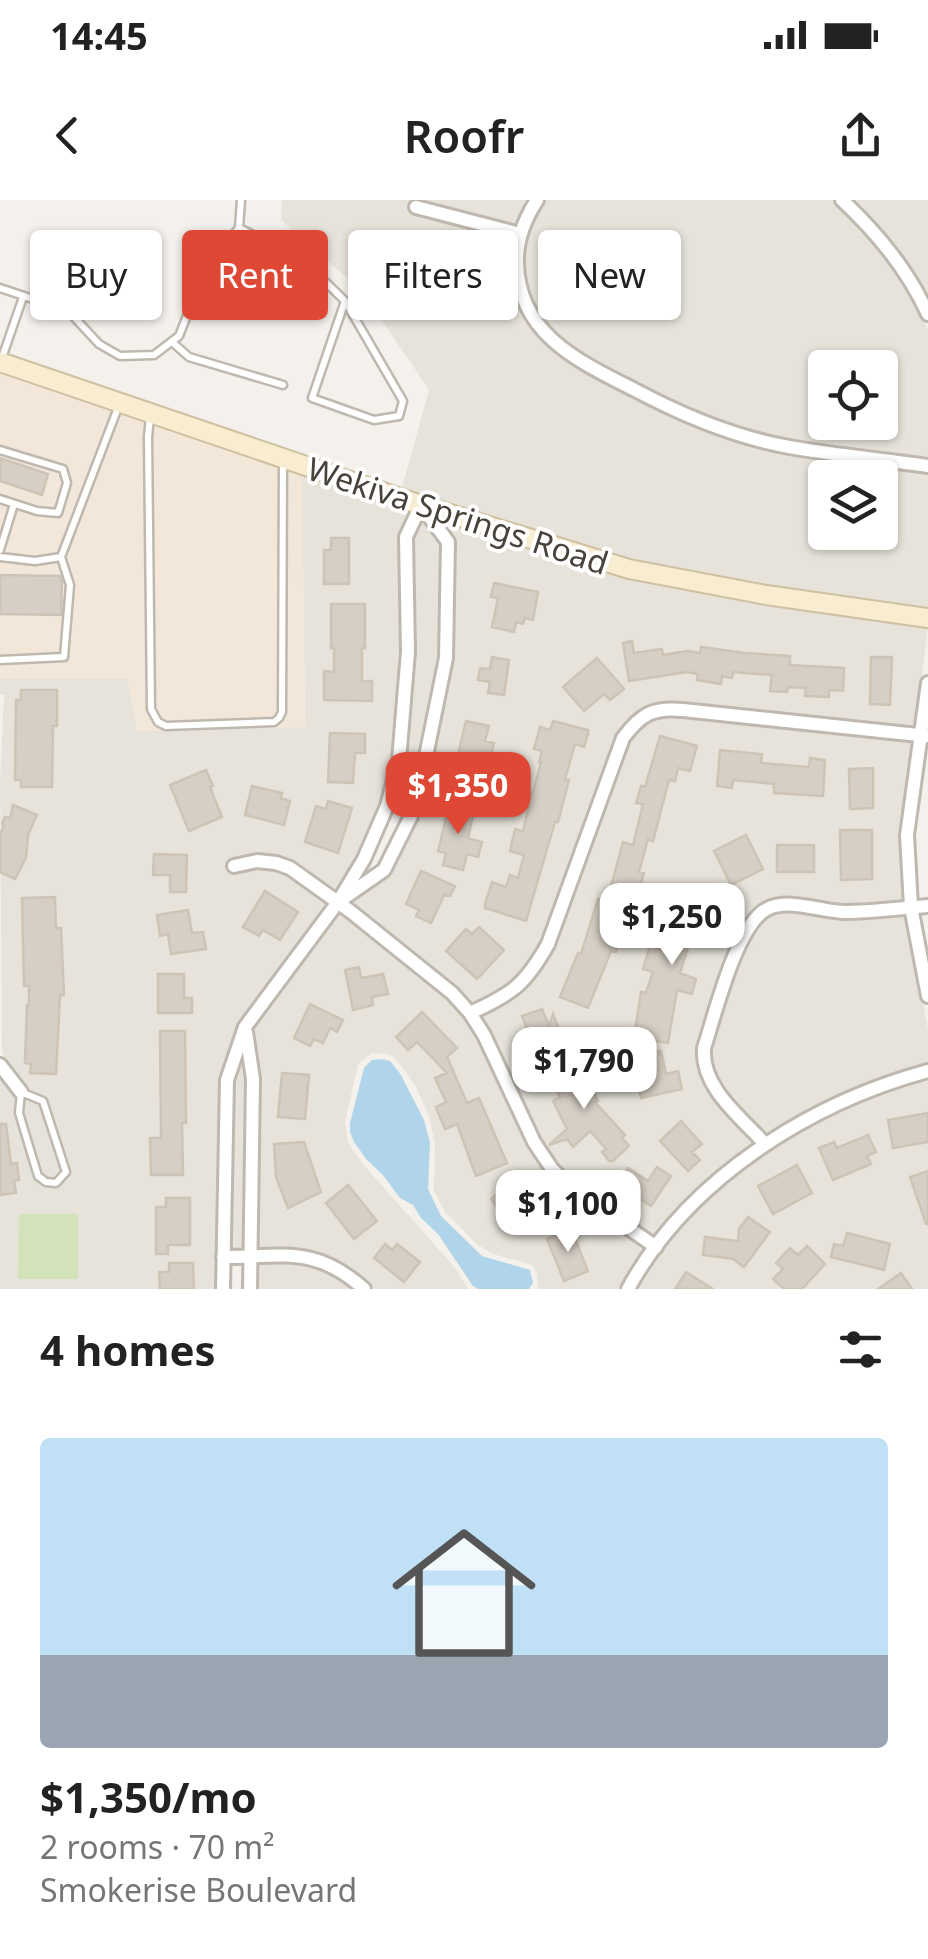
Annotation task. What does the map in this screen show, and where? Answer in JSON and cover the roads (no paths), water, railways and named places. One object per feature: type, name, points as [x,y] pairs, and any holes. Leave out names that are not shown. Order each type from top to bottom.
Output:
[{"type":"main road","name":"Wekiva Springs Road","points":[[0,362],[283,460],[629,569],[766,595],[928,618]]},
{"type":"street","points":[[537,200],[520,234],[517,280],[525,305],[547,336],[586,364],[669,408],[720,428],[782,446],[928,466]]},
{"type":"street","points":[[842,200],[871,228],[904,270],[928,314]]},
{"type":"street","points":[[416,206],[520,234]]},
{"type":"street","points":[[223,1289],[227,1080],[246,1027],[338,902],[364,859],[386,806],[398,760],[408,652],[406,536],[420,505],[448,542],[446,658],[410,816],[384,870],[338,902]]},
{"type":"street","points":[[927,990],[911,908],[907,835],[924,736],[928,683]]},
{"type":"street","points":[[470,1014],[504,998],[535,968],[548,944],[623,738],[648,714],[666,708],[924,736]]},
{"type":"street","points":[[394,778],[419,783]]},
{"type":"street","points":[[234,866],[257,861],[290,868],[452,993],[484,1034],[534,1142],[552,1169],[572,1188],[656,1247]]},
{"type":"street","points":[[765,1144],[716,1090],[703,1060],[746,928],[766,910],[781,905],[843,912],[928,906]]},
{"type":"street","points":[[246,1027],[253,1079],[250,1289]]},
{"type":"street","points":[[0,1065],[21,1092]]},
{"type":"street","points":[[628,1289],[656,1247],[698,1198],[765,1144],[844,1100],[928,1071]]},
{"type":"street","points":[[223,1258],[303,1256],[344,1271],[364,1289]]},
{"type":"lane","points":[[0,288],[73,316],[99,344],[120,356],[154,355],[179,336],[201,280],[214,257],[239,228],[241,200]]},
{"type":"lane","points":[[239,228],[301,258],[344,301],[403,401],[398,416],[374,420],[312,398],[344,301]]},
{"type":"lane","points":[[0,362],[23,298]]},
{"type":"lane","points":[[172,342],[189,356],[284,386]]},
{"type":"lane","points":[[0,660],[64,657],[70,586],[61,558],[119,404]]},
{"type":"lane","points":[[150,415],[151,709],[158,722],[166,726],[274,722],[282,712],[283,460]]},
{"type":"lane","points":[[0,450],[64,469],[68,482],[58,513],[0,499]]},
{"type":"lane","points":[[14,504],[0,553],[35,561],[61,558]]},
{"type":"lane","points":[[21,1092],[43,1101],[66,1172],[56,1183],[38,1176],[19,1112],[21,1092]]},
{"type":"water","points":[[372,1060],[390,1061],[401,1075],[424,1120],[430,1143],[428,1189],[441,1216],[482,1256],[530,1270],[533,1283],[529,1289],[473,1286],[438,1234],[413,1205],[400,1198],[354,1142],[350,1123],[364,1068]]}]
